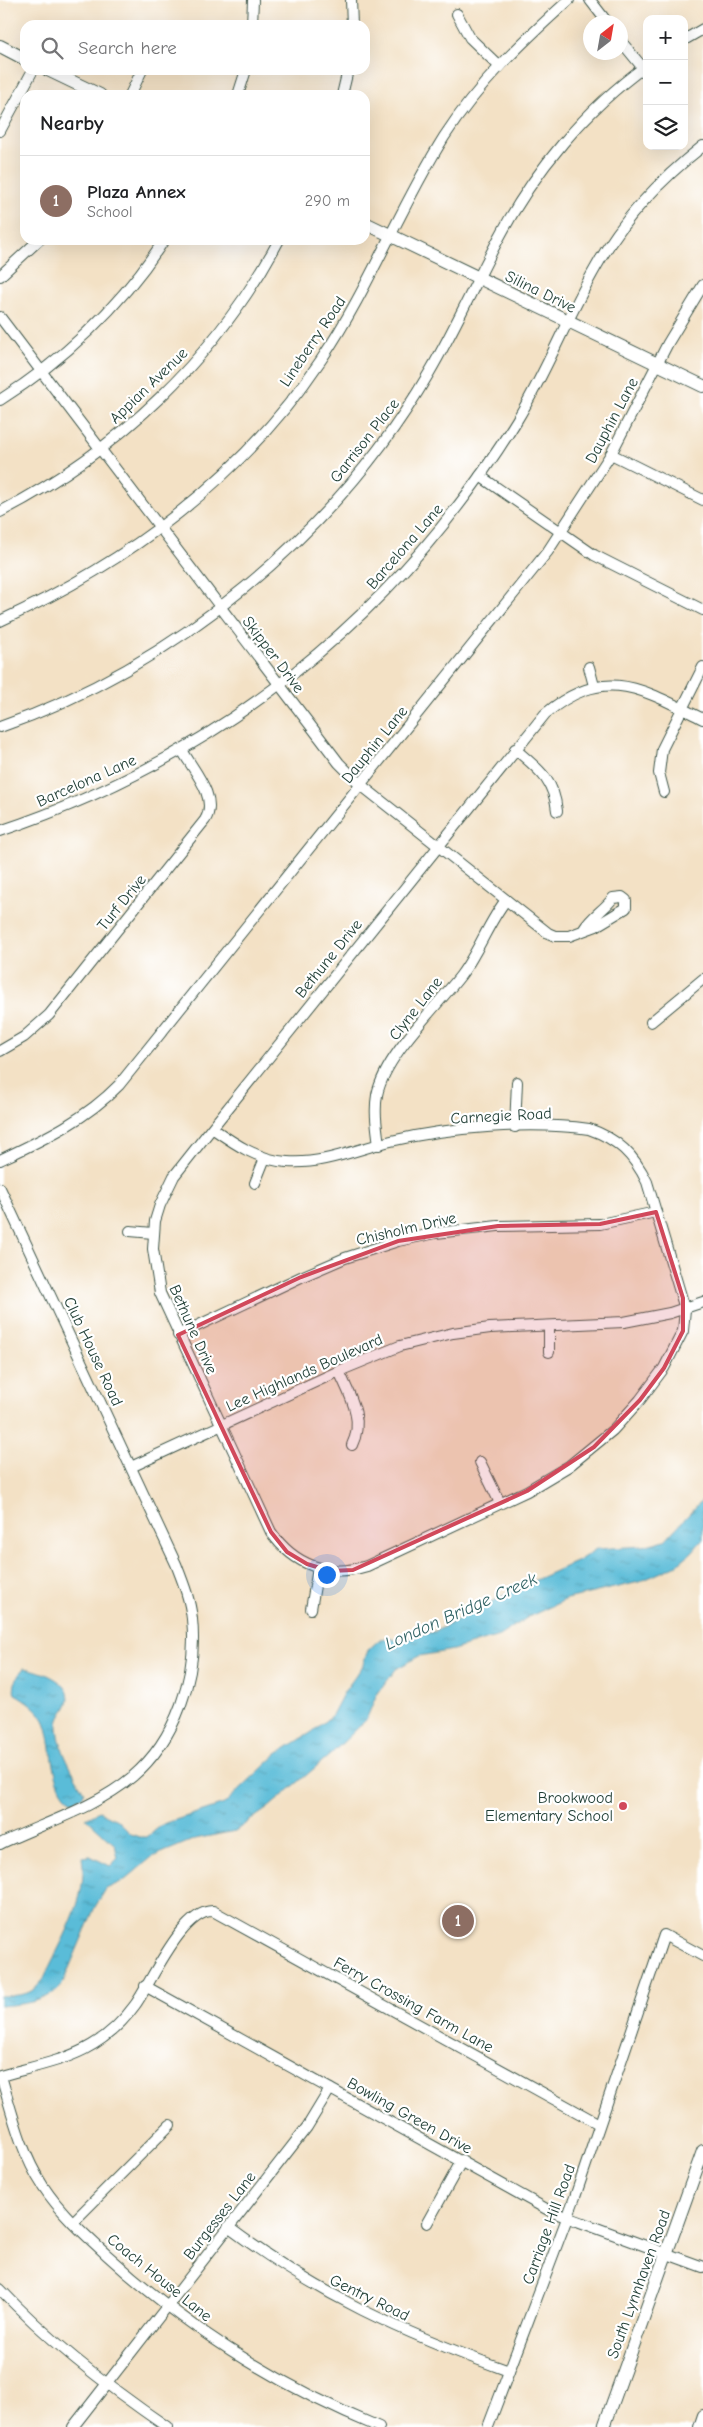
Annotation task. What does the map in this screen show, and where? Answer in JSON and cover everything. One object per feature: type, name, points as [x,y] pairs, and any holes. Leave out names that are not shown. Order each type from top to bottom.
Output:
[{"type":"street","points":[[252,20],[253,0]]},
{"type":"street","points":[[351,0],[352,20]]},
{"type":"street","name":"Lineberry Road","points":[[0,621],[76,584],[160,529],[238,460],[301,388],[354,308],[412,191],[445,135],[499,66],[526,38],[569,0]]},
{"type":"street","points":[[590,0],[602,15]]},
{"type":"street","points":[[457,14],[470,38],[499,66]]},
{"type":"street","points":[[688,38],[703,29]]},
{"type":"street","points":[[0,46],[20,56]]},
{"type":"street","points":[[628,48],[643,64]]},
{"type":"street","name":"Garrison Place","points":[[0,727],[58,703],[122,671],[219,607],[307,531],[389,435],[428,375],[516,210],[552,158],[593,112],[643,68]]},
{"type":"street","points":[[22,90],[30,75]]},
{"type":"street","points":[[58,75],[90,90]]},
{"type":"street","points":[[132,90],[140,75]]},
{"type":"street","points":[[240,90],[244,75]]},
{"type":"street","points":[[343,90],[347,75]]},
{"type":"street","points":[[0,131],[20,94]]},
{"type":"street","name":"Barcelona Lane","points":[[0,831],[107,790],[182,750],[257,703],[279,686],[343,632],[388,590],[440,530],[480,476],[517,420],[596,266],[626,222],[664,180],[703,146]]},
{"type":"street","name":"Silina Drive","points":[[370,226],[703,386]]},
{"type":"street","points":[[0,276],[34,245]]},
{"type":"street","points":[[0,400],[41,371],[89,330],[136,280],[160,245]]},
{"type":"street","name":"Appian Avenue","points":[[0,512],[54,482],[101,450],[145,413],[205,350],[244,297],[276,245]]},
{"type":"street","name":"Dauphin Lane","points":[[0,1160],[67,1128],[82,1118],[119,1085],[464,658],[561,533],[611,454],[703,285]]},
{"type":"street","name":"Skipper Drive","points":[[0,317],[339,763],[361,785],[548,934],[569,936],[584,929]]},
{"type":"street","points":[[611,454],[703,500]]},
{"type":"street","points":[[480,476],[561,533],[613,566],[703,610]]},
{"type":"street","points":[[589,667],[594,686]]},
{"type":"street","points":[[664,792],[659,773],[659,761],[703,667]]},
{"type":"street","name":"Bethune Drive","points":[[685,1309],[683,1332],[664,1368],[635,1406],[613,1430],[563,1470],[500,1503],[367,1566],[341,1571],[318,1568],[288,1552],[271,1532],[164,1307],[156,1278],[154,1233],[160,1205],[166,1190],[212,1128],[545,714],[556,705],[594,686],[618,685],[633,688],[703,719]]},
{"type":"street","points":[[515,749],[546,776],[556,795],[557,811]]},
{"type":"street","name":"Turf Drive","points":[[0,1051],[24,1037],[49,1015],[205,820],[210,810],[208,795],[182,750]]},
{"type":"street","name":"Clyne Lane","points":[[379,1144],[375,1109],[377,1095],[386,1070],[461,975],[489,923],[506,900]]},
{"type":"street","points":[[651,1022],[703,979]]},
{"type":"street","points":[[515,1127],[517,1082]]},
{"type":"street","name":"Carnegie Road","points":[[212,1128],[240,1147],[265,1158],[286,1162],[316,1161],[379,1144],[438,1133],[515,1127],[576,1127],[595,1131],[623,1146],[639,1166],[656,1212],[685,1309]]},
{"type":"street","points":[[255,1183],[265,1158]]},
{"type":"street","name":"Club House Road","points":[[0,1188],[160,1527],[184,1586],[192,1620],[193,1643],[188,1681],[172,1726],[158,1747],[132,1776],[111,1791],[70,1813],[0,1844]]},
{"type":"street","name":"Chisholm Drive","points":[[178,1335],[301,1277],[360,1252],[398,1241],[436,1233],[498,1226],[600,1224],[656,1212]]},
{"type":"street","points":[[130,1231],[154,1233]]},
{"type":"street","name":"Lee Highlands Boulevard","points":[[131,1468],[339,1370],[400,1346],[453,1333],[490,1328],[624,1322],[685,1309],[703,1302]]},
{"type":"street","points":[[549,1326],[549,1352]]},
{"type":"street","points":[[339,1370],[358,1420],[352,1445]]},
{"type":"street","points":[[480,1462],[500,1503]]},
{"type":"street","points":[[311,1609],[318,1568]]},
{"type":"street","name":"Ferry Crossing Farm Lane","points":[[146,1986],[159,1962],[184,1930],[202,1913],[213,1911],[599,2124]]},
{"type":"street","name":"Carriage Hill Road","points":[[488,2427],[567,2219],[664,1935],[703,1956]]},
{"type":"street","points":[[1,2076],[72,2056],[101,2041],[124,2019],[146,1986]]},
{"type":"street","name":"Bowling Green Drive","points":[[146,1986],[567,2219],[703,2267]]},
{"type":"street","name":"Coach House Lane","points":[[1,2076],[14,2120],[33,2169],[54,2202],[129,2275],[213,2339],[272,2375],[329,2405],[379,2427]]},
{"type":"street","name":"Burgesses Lane","points":[[73,2427],[307,2127],[330,2089]]},
{"type":"street","points":[[73,2222],[170,2125]]},
{"type":"street","name":"South Lynnhaven Road","points":[[604,2427],[703,2152]]},
{"type":"street","points":[[427,2222],[462,2160]]},
{"type":"street","name":"Gentry Road","points":[[228,2228],[293,2273],[363,2312],[427,2340],[509,2372]]},
{"type":"street","points":[[0,2289],[40,2329],[106,2383],[167,2427]]},
{"type":"street","points":[[699,2427],[703,2416]]},
{"type":"highlighted area","points":[[656,1212],[683,1298],[683,1331],[664,1368],[640,1400],[594,1447],[527,1491],[353,1570],[330,1571],[307,1564],[287,1552],[271,1532],[178,1335],[301,1277],[398,1241],[498,1226],[600,1224]]},
{"type":"water","points":[[703,1499],[703,1539],[692,1552],[675,1566],[639,1582],[567,1599],[528,1617],[499,1636],[453,1650],[419,1656],[396,1669],[376,1696],[366,1720],[331,1754],[268,1808],[235,1831],[195,1839],[152,1857],[125,1880],[106,1889],[95,1907],[61,1987],[40,2000],[0,2006],[0,1996],[24,1994],[34,1990],[43,1980],[65,1936],[77,1905],[83,1873],[82,1857],[90,1856],[110,1866],[118,1858],[115,1845],[86,1818],[99,1811],[117,1820],[131,1834],[147,1837],[163,1824],[224,1804],[277,1754],[312,1732],[332,1715],[344,1692],[362,1667],[368,1650],[380,1639],[388,1638],[398,1641],[436,1631],[522,1586],[578,1561],[596,1549],[643,1546],[665,1540]]},
{"type":"water","points":[[24,1668],[38,1671],[54,1678],[66,1689],[69,1696],[58,1728],[64,1754],[84,1792],[83,1796],[73,1801],[60,1787],[56,1776],[50,1739],[44,1720],[31,1705],[15,1694],[16,1680]]},
{"type":"place","name":"Brookwood Elementary School","points":[[623,1806]]},
{"type":"place","name":"Plaza Annex","points":[[458,1921]]},
{"type":"water label","name":"London Bridge Creek","points":[[461,1611]]}]
